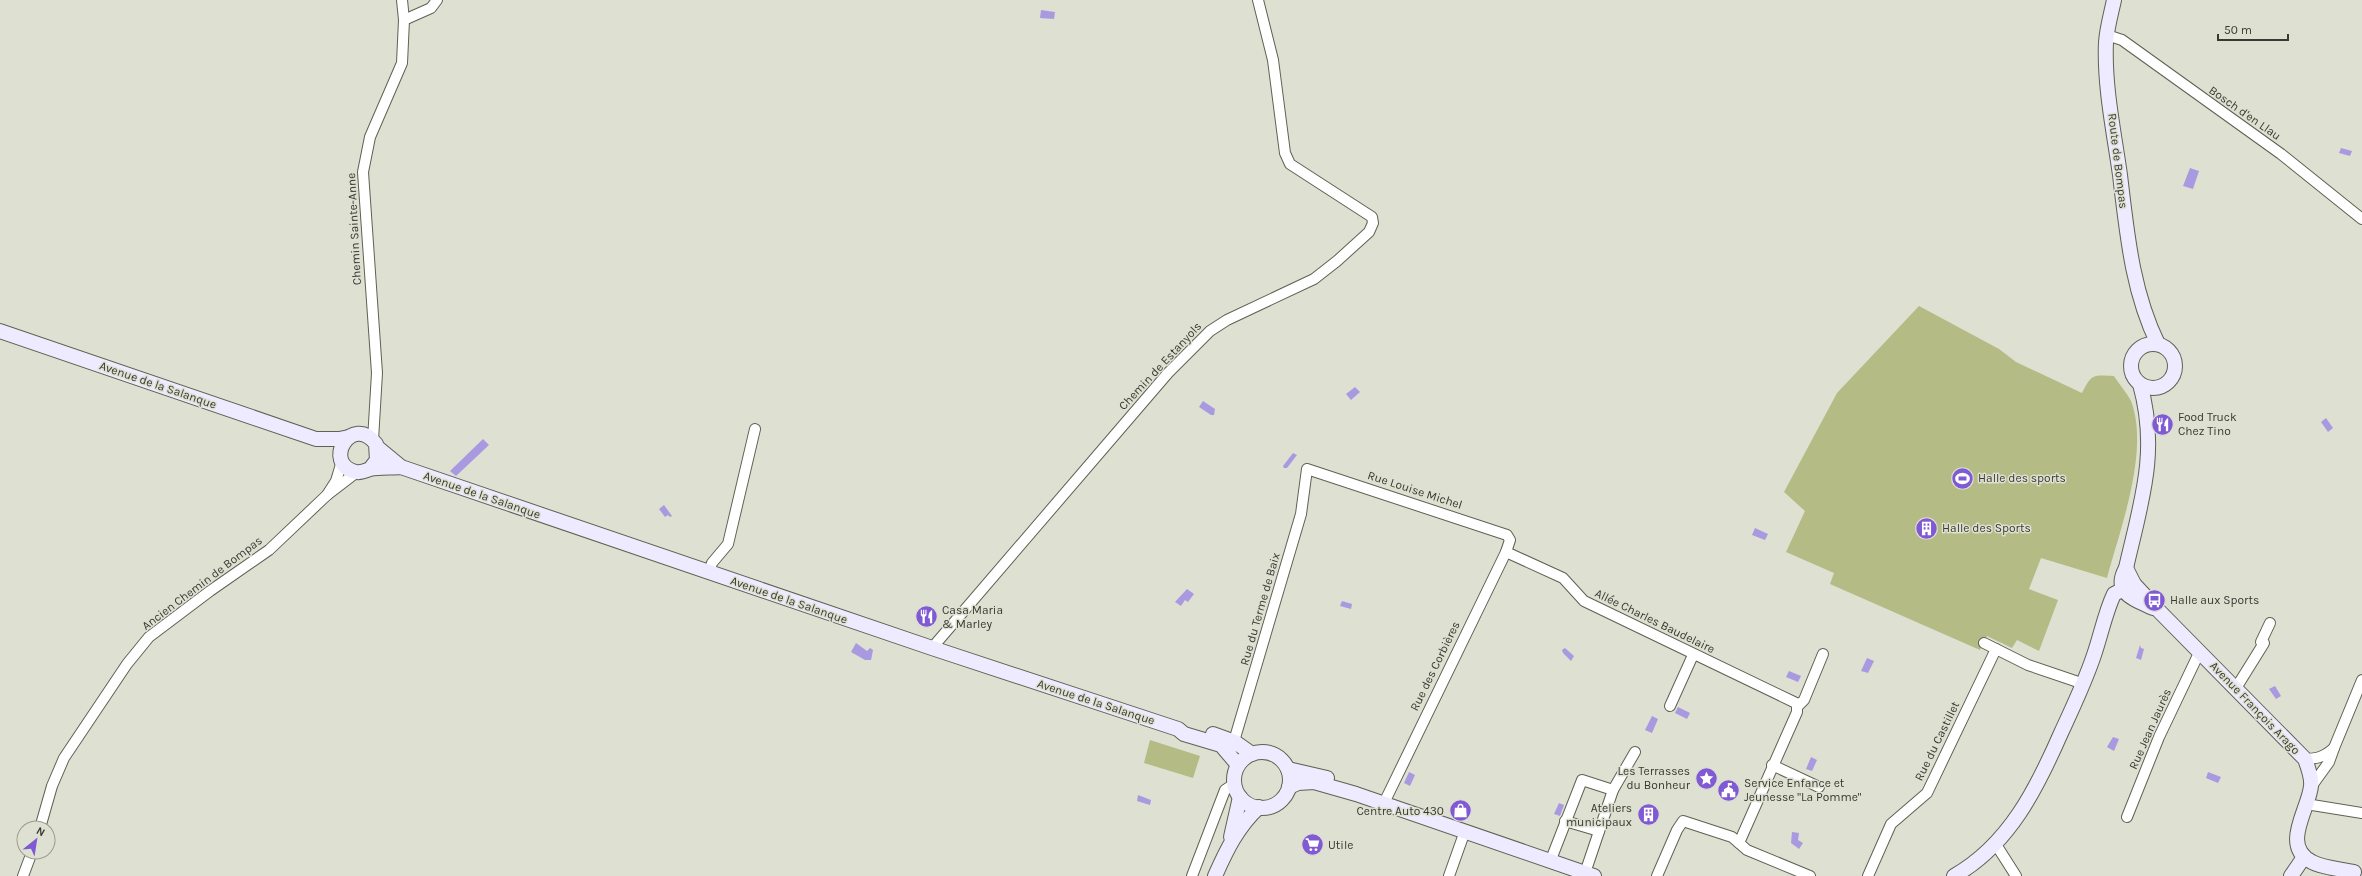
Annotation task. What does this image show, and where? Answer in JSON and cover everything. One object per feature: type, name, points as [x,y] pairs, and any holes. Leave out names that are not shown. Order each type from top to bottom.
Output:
[{"type":"main road","name":"Route de Bompas","points":[[2114,0],[2107,35],[2107,70],[2132,267],[2147,322],[2158,344]]},
{"type":"main road","name":"Route de Bompas","points":[[2143,345],[2147,322]]},
{"type":"main road","name":"Avenue de la Salanque","points":[[0,331],[316,439],[339,439],[352,435]]},
{"type":"main road","points":[[2158,344],[2166,347],[2172,354],[2175,362],[2175,371],[2165,385],[2154,388],[2140,384],[2133,377],[2130,368],[2131,358],[2143,345],[2158,344]]},
{"type":"main road","points":[[2140,384],[2146,407]]},
{"type":"main road","points":[[2146,407],[2154,388]]},
{"type":"main road","name":"Avenue François Arago","points":[[2146,407],[2149,463],[2126,568],[2130,592],[2159,611],[2305,759],[2311,787],[2300,818],[2292,830],[2291,840],[2303,860]]},
{"type":"main road","points":[[352,435],[368,436],[401,467],[363,471],[350,470],[341,460],[341,446],[352,435]]},
{"type":"main road","name":"Avenue de la Salanque","points":[[316,439],[341,460]]},
{"type":"main road","points":[[363,471],[378,460],[376,444]]},
{"type":"main road","name":"Avenue de la Salanque","points":[[401,467],[932,648],[1178,729],[1186,728],[1204,731],[1234,754]]},
{"type":"main road","points":[[2106,620],[2116,605],[2118,598],[2130,592]]},
{"type":"main road","points":[[1954,876],[1965,870],[1995,843],[2022,811],[2045,770],[2084,684],[2106,620],[2108,607],[2114,594],[2130,592]]},
{"type":"main road","points":[[1215,876],[1230,843],[1249,816],[1259,808],[1276,804],[1285,796],[1289,787],[1288,769],[1283,761],[1269,752],[1234,754],[1234,784],[1240,797],[1252,806],[1259,808]]},
{"type":"main road","points":[[1288,769],[1318,775],[1356,794]]},
{"type":"main road","points":[[1289,787],[1298,783],[1314,782],[1356,794],[1550,862],[1589,874]]},
{"type":"main road","points":[[1230,843],[1240,797]]},
{"type":"main road","points":[[2292,876],[2303,860],[2312,869],[2358,873]]},
{"type":"street","name":"Chemin Sainte-Anne","points":[[376,444],[374,411],[377,373],[363,172],[370,137],[386,96],[402,63],[404,20],[402,0]]},
{"type":"street","points":[[404,20],[431,8],[437,0]]},
{"type":"street","name":"Chemin de Estanyols","points":[[932,648],[1163,379],[1210,331],[1227,320],[1314,279],[1337,261],[1363,237],[1373,223],[1372,217],[1290,164],[1285,153],[1273,60],[1258,0]]},
{"type":"street","name":"Bosch d'en Llau","points":[[2107,35],[2122,40],[2281,154],[2362,219]]},
{"type":"street","name":"Chemin Sainte-Anne","points":[[352,435],[367,425],[374,411]]},
{"type":"street","points":[[709,572],[712,563],[728,544],[755,429]]},
{"type":"street","name":"Ancien Chemin de Bompas","points":[[327,495],[336,481],[341,460]]},
{"type":"street","name":"Rue Louise Michel","points":[[1307,469],[1508,534],[1510,540]]},
{"type":"street","name":"Rue du Terme de Baix","points":[[1234,754],[1301,514],[1307,469]]},
{"type":"street","name":"Ancien Chemin de Bompas","points":[[42,820],[52,786],[64,758],[127,664],[149,638],[210,591],[269,550],[327,495],[363,471]]},
{"type":"street","name":"Rue des Corbières","points":[[1384,803],[1506,552],[1510,540]]},
{"type":"street","name":"Allée Charles Baudelaire","points":[[1506,552],[1563,578],[1584,601],[1796,703],[1797,707]]},
{"type":"street","points":[[2236,688],[2264,643],[2261,642],[2270,623]]},
{"type":"street","points":[[1984,643],[2028,665],[2084,684]]},
{"type":"street","name":"Rue du Castillet","points":[[1868,876],[1891,824],[1927,793],[1996,649]]},
{"type":"street","name":"Rue Jean Jaurès","points":[[2127,817],[2159,737],[2200,651]]},
{"type":"street","points":[[1670,706],[1693,654]]},
{"type":"street","points":[[1739,843],[1797,707],[1804,700],[1824,654]]},
{"type":"street","points":[[2311,787],[2328,762],[2359,700],[2362,680]]},
{"type":"street","points":[[2305,759],[2316,759],[2326,756],[2334,748]]},
{"type":"street","points":[[1589,874],[1599,831],[1613,790],[1636,752]]},
{"type":"street","points":[[1772,765],[1819,787]]},
{"type":"street","points":[[1550,862],[1582,780],[1613,790]]},
{"type":"street","points":[[1192,876],[1225,790],[1234,784]]},
{"type":"street","points":[[2306,804],[2362,812]]},
{"type":"street","points":[[1565,821],[1599,831]]},
{"type":"street","points":[[1657,876],[1677,830],[1683,821],[1732,837],[1747,850],[1810,876]]},
{"type":"street","points":[[1449,876],[1465,831]]},
{"type":"street","points":[[1995,843],[2016,876]]},
{"type":"street","points":[[23,876],[29,860]]},
{"type":"green space","name":"Halle des sports","points":[[1919,306],[1999,349],[2016,362],[2082,393],[2088,382],[2094,377],[2114,376],[2131,401],[2136,421],[2137,443],[2135,466],[2125,514],[2107,578],[2041,558],[2029,589],[2058,600],[2039,651],[2017,640],[2012,648],[1987,636],[1980,650],[1830,584],[1834,573],[1786,552],[1805,511],[1784,492],[1837,393]]},
{"type":"green space","points":[[1150,740],[1200,756],[1193,778],[1144,763]]},
{"type":"shaded area","points":[[1041,10],[1055,12],[1054,19],[1040,18]]},
{"type":"shaded area","points":[[2341,148],[2352,151],[2350,156],[2339,153]]},
{"type":"shaded area","points":[[2190,168],[2199,171],[2193,189],[2183,186]]},
{"type":"shaded area","points":[[1355,387],[1360,392],[1351,400],[1346,394]]},
{"type":"shaded area","points":[[1203,401],[1215,409],[1214,415],[1211,415],[1199,407]]},
{"type":"shaded area","points":[[2326,418],[2333,428],[2328,432],[2321,422]]},
{"type":"shaded area","points":[[483,439],[489,445],[456,476],[450,471]]},
{"type":"shaded area","points":[[1293,453],[1297,455],[1287,468],[1284,468],[1283,466]]},
{"type":"shaded area","points":[[664,505],[672,516],[670,517],[668,515],[665,517],[659,509]]},
{"type":"shaded area","points":[[1755,528],[1768,534],[1765,540],[1752,535]]},
{"type":"shaded area","points":[[1187,589],[1194,594],[1188,602],[1185,600],[1181,606],[1175,602]]},
{"type":"shaded area","points":[[1342,601],[1352,604],[1351,609],[1340,606]]},
{"type":"shaded area","points":[[856,643],[867,651],[870,648],[873,650],[871,660],[865,660],[851,652]]},
{"type":"shaded area","points":[[2140,645],[2141,648],[2144,649],[2141,660],[2136,658]]},
{"type":"shaded area","points":[[1565,648],[1574,656],[1571,661],[1563,653],[1562,650]]},
{"type":"shaded area","points":[[1867,658],[1874,661],[1868,673],[1861,671]]},
{"type":"shaded area","points":[[1789,671],[1801,676],[1798,682],[1786,677]]},
{"type":"shaded area","points":[[2275,686],[2281,696],[2276,699],[2269,689]]},
{"type":"shaded area","points":[[1678,707],[1690,713],[1687,719],[1675,713]]},
{"type":"shaded area","points":[[1652,716],[1658,719],[1652,733],[1645,730]]},
{"type":"shaded area","points":[[2113,737],[2119,739],[2114,751],[2107,747]]},
{"type":"shaded area","points":[[1811,757],[1817,760],[1812,771],[1806,769]]},
{"type":"shaded area","points":[[1409,772],[1415,775],[1410,786],[1404,783]]},
{"type":"shaded area","points":[[2208,772],[2221,777],[2218,783],[2206,778]]},
{"type":"shaded area","points":[[1138,795],[1151,800],[1150,805],[1137,801]]},
{"type":"shaded area","points":[[1559,803],[1564,805],[1560,816],[1554,814]]},
{"type":"shaded area","points":[[1792,832],[1799,833],[1798,840],[1803,843],[1799,849],[1791,843]]},
{"type":"place","name":"Food Truck Chez Tino","points":[[2163,424]]},
{"type":"place","name":"Halle des sports","points":[[1962,478]]},
{"type":"place","name":"Halle des Sports","points":[[1927,528]]},
{"type":"place","name":"Halle aux Sports","points":[[2154,600]]},
{"type":"place","name":"Casa Maria & Marley","points":[[927,617]]},
{"type":"place","name":"Les Terrasses du Bonheur","points":[[1706,778]]},
{"type":"place","name":"Service Enfance et Jeunesse \"La Pomme\"","points":[[1729,790]]},
{"type":"place","name":"Centre Auto 430","points":[[1460,811]]},
{"type":"place","name":"Ateliers municipaux","points":[[1648,815]]},
{"type":"place","name":"Utile","points":[[1312,845]]}]
